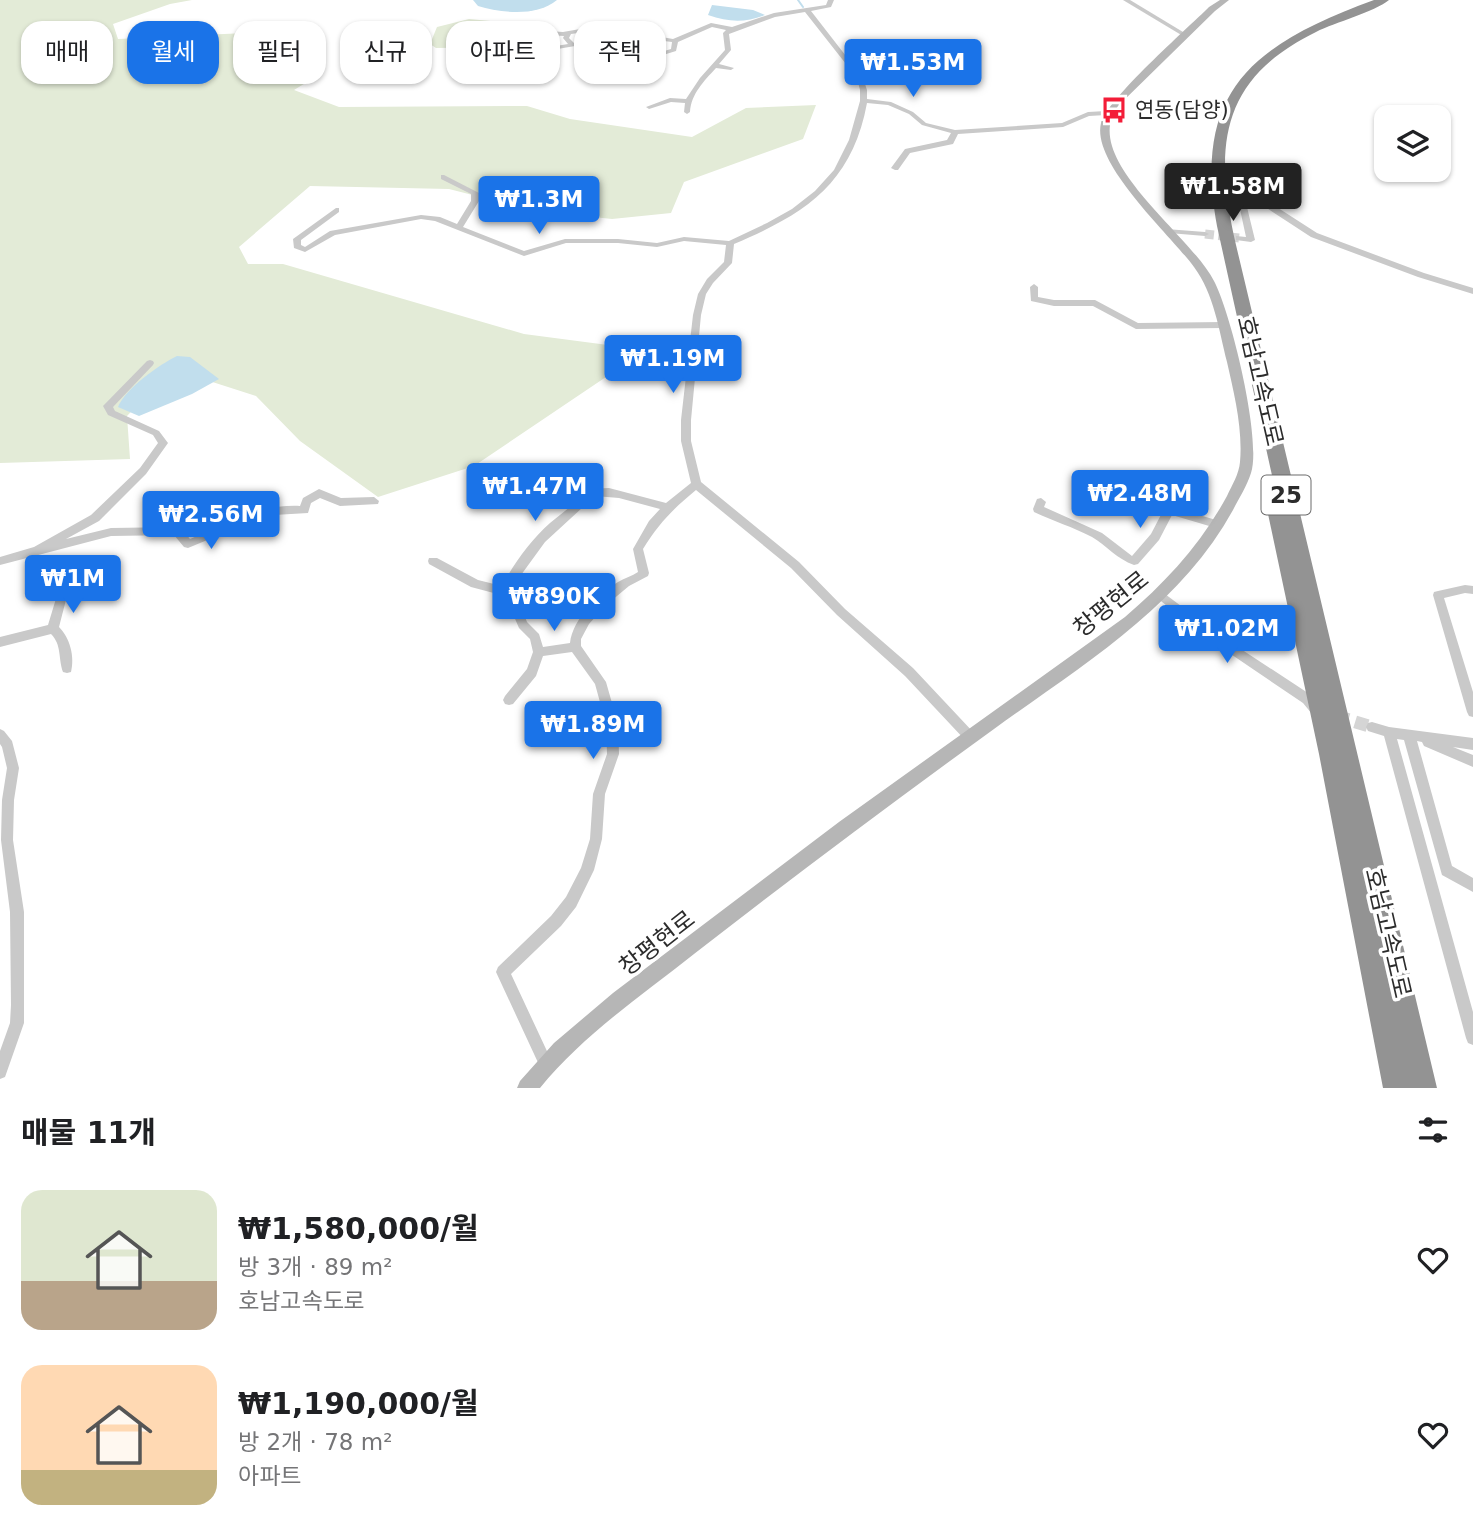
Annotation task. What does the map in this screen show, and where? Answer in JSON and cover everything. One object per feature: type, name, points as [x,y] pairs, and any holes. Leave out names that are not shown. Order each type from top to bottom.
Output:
[{"type":"highway","name":"호남고속도로","points":[[1367,0],[1297,30],[1259,55],[1243,70],[1231,84],[1210,126],[1206,169],[1218,244],[1330,754],[1408,1080]]},
{"type":"highway","name":"호남고속도로","points":[[1384,0],[1305,33],[1267,58],[1252,72],[1233,99],[1221,128],[1217,175],[1220,205],[1408,1080]]},
{"type":"main road","points":[[1106,113],[1185,35],[1226,0]]},
{"type":"main road","name":"창평현로","points":[[527,1088],[546,1064],[755,894],[1096,647],[1161,595],[1191,563],[1216,524],[1243,476],[1247,463],[1244,430],[1223,325],[1210,282],[1122,175],[1110,155],[1103,136],[1106,113]]},
{"type":"street","points":[[687,112],[687,101],[728,50],[726,33],[731,29],[774,16],[829,6],[831,0]]},
{"type":"street","points":[[1126,0],[1185,35]]},
{"type":"street","points":[[336,210],[305,231],[297,239],[298,246],[305,250],[333,233],[408,218],[437,219],[524,254],[565,241],[618,241],[657,245],[684,239],[730,243],[787,215],[828,184],[854,138],[866,89],[807,10]]},
{"type":"street","points":[[666,39],[675,40],[711,25],[731,29]]},
{"type":"street","points":[[560,33],[574,32]]},
{"type":"street","points":[[560,47],[573,45],[566,38],[569,33]]},
{"type":"street","points":[[666,52],[674,50],[675,40]]},
{"type":"street","points":[[723,56],[733,57]]},
{"type":"street","points":[[716,66],[732,68]]},
{"type":"street","points":[[649,107],[665,102],[687,101]]},
{"type":"street","points":[[865,101],[889,103],[911,113],[924,124],[955,132],[1063,125],[1088,114],[1106,113]]},
{"type":"street","points":[[665,102],[664,105],[672,109]]},
{"type":"street","points":[[895,168],[908,151],[920,146],[950,142],[955,132]]},
{"type":"street","points":[[444,177],[475,193],[472,207],[457,228]]},
{"type":"street","points":[[1239,238],[1251,240],[1242,200],[1261,201],[1314,234],[1421,275],[1473,291]]},
{"type":"street","points":[[1169,231],[1205,234]]},
{"type":"street","points":[[730,243],[728,263],[710,281],[702,294],[697,315],[686,420],[686,441],[696,484],[795,565],[841,612],[909,672],[970,737]]},
{"type":"street","points":[[1034,287],[1034,299],[1054,303],[1095,303],[1136,326],[1223,325]]},
{"type":"street","points":[[37,550],[96,519],[143,471],[163,443],[156,433],[111,413],[108,406],[150,363]]},
{"type":"street","points":[[546,1064],[503,972],[556,921],[571,902],[587,870],[596,839],[599,794],[613,754],[612,724],[600,682],[575,647],[574,640],[593,611],[626,583],[639,579],[644,573],[638,549],[653,524],[696,484]]},
{"type":"street","points":[[509,700],[532,672],[538,652],[535,637],[523,625],[507,586],[524,556],[592,492],[609,492],[645,504],[668,508]]},
{"type":"street","points":[[0,561],[111,532],[177,531],[188,544],[255,514],[280,509],[304,510],[307,501],[320,493],[340,502],[374,501]]},
{"type":"street","points":[[1041,502],[1038,509],[1085,529],[1102,539],[1120,557],[1134,561],[1155,537],[1169,510],[1216,524]]},
{"type":"street","points":[[432,561],[475,584],[509,592]]},
{"type":"street","points":[[1473,590],[1465,589],[1438,595],[1473,712]]},
{"type":"street","points":[[53,629],[63,593]]},
{"type":"street","points":[[1161,595],[1217,639],[1307,699],[1317,711]]},
{"type":"street","points":[[0,642],[53,629],[59,633],[65,648],[67,667]]},
{"type":"street","points":[[538,652],[575,647]]},
{"type":"street","points":[[1371,727],[1473,744]]},
{"type":"street","points":[[1389,732],[1473,1038]]},
{"type":"street","points":[[0,735],[8,745],[13,768],[8,800],[7,840],[17,912],[18,1005],[17,1023],[0,1073]]},
{"type":"street","points":[[1409,735],[1473,761]]},
{"type":"street","points":[[1409,735],[1447,870],[1473,885]]},
{"type":"green space","points":[[0,0],[192,0],[170,4],[113,24],[118,39],[127,39],[127,84],[219,84],[219,34],[233,34],[233,84],[304,84],[294,90],[339,107],[527,106],[570,119],[692,137],[746,108],[816,105],[803,139],[684,182],[671,213],[612,219],[536,211],[449,189],[310,186],[239,247],[248,264],[283,264],[524,334],[646,350],[474,466],[378,497],[300,441],[256,396],[172,369],[127,416],[130,459],[0,463]]},
{"type":"green space","points":[[446,25],[446,48],[432,45],[437,27]]},
{"type":"water","points":[[473,0],[557,0],[539,9],[508,12],[478,6]]},
{"type":"water","points":[[712,5],[753,10],[765,15],[736,21],[723,19],[708,15]]},
{"type":"water","points":[[177,356],[190,357],[219,379],[192,394],[139,416],[118,407],[135,385]]},
{"type":"waterway","points":[[798,0],[803,7]]},
{"type":"tunnel","points":[[1205,234],[1239,238]]},
{"type":"tunnel","points":[[1336,716],[1372,727]]},
{"type":"place","name":"연동(담양)","points":[[1114,110]]}]
